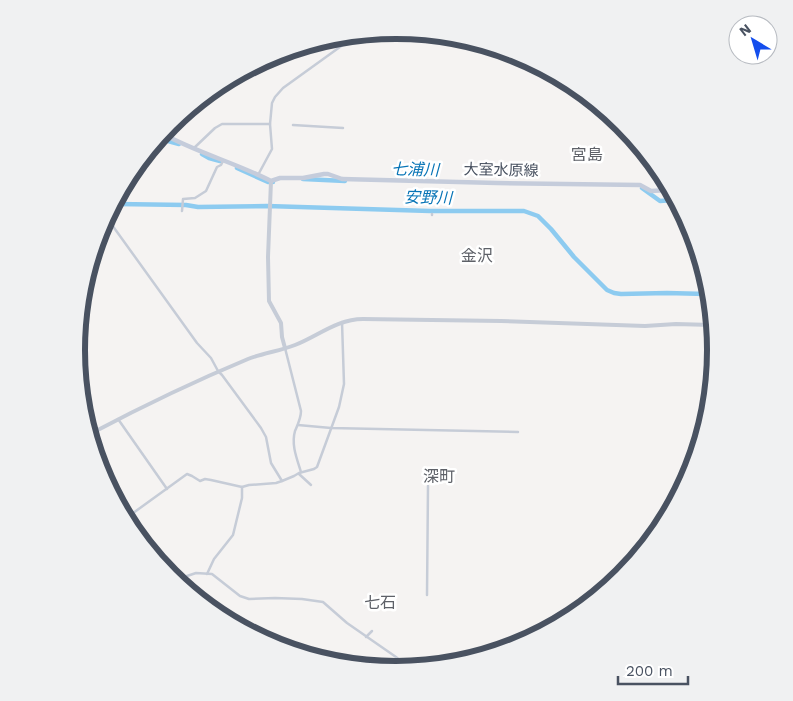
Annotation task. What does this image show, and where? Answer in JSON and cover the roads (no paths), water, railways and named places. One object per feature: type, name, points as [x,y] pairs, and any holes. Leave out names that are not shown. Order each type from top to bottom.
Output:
[{"type":"main road","points":[[169,137],[271,181]]},
{"type":"main road","name":"大室水原線","points":[[271,181],[280,178],[303,178],[328,174],[342,179],[640,185],[651,191],[663,190]]},
{"type":"street","points":[[258,175],[272,149],[270,124],[272,103],[275,97],[279,91],[345,43]]},
{"type":"street","points":[[194,148],[220,124],[270,124]]},
{"type":"street","points":[[293,125],[343,128]]},
{"type":"street","points":[[182,210],[183,199],[195,198],[206,191],[216,167],[221,165],[223,160]]},
{"type":"street","points":[[271,181],[268,257],[269,301],[281,324],[282,337],[301,411],[295,432],[294,445],[300,473],[311,485]]},
{"type":"street","points":[[111,224],[264,433],[271,462],[282,481]]},
{"type":"street","points":[[95,431],[218,371],[249,358],[296,344],[351,319],[501,321],[645,326],[707,325]]},
{"type":"street","points":[[132,514],[182,477],[189,474],[200,481],[205,479],[242,487],[276,483],[317,467],[339,407],[344,384],[342,322]]},
{"type":"street","points":[[118,419],[167,489]]},
{"type":"street","points":[[298,425],[331,428],[518,432]]},
{"type":"street","points":[[426,595],[428,486]]},
{"type":"street","points":[[207,574],[214,558],[233,535],[242,498],[242,487]]},
{"type":"street","points":[[183,577],[196,573],[212,574],[240,596],[249,599],[302,599],[323,602],[347,623],[401,662]]},
{"type":"street","points":[[366,636],[372,631]]},
{"type":"waterway","name":"七浦川","points":[[167,140],[179,144]]},
{"type":"waterway","name":"七浦川","points":[[202,154],[220,161]]},
{"type":"waterway","name":"七浦川","points":[[237,168],[268,182],[273,182]]},
{"type":"waterway","name":"七浦川","points":[[303,179],[345,181]]},
{"type":"waterway","name":"七浦川","points":[[642,188],[660,201],[669,200]]},
{"type":"waterway","name":"安野川","points":[[122,204],[430,211],[524,211],[538,216],[574,257],[607,290],[621,294],[703,294]]},
{"type":"district","name":"宮島","points":[[587,154]]},
{"type":"district","name":"金沢","points":[[477,255]]},
{"type":"district","name":"深町","points":[[439,476]]},
{"type":"district","name":"七石","points":[[380,602]]}]
